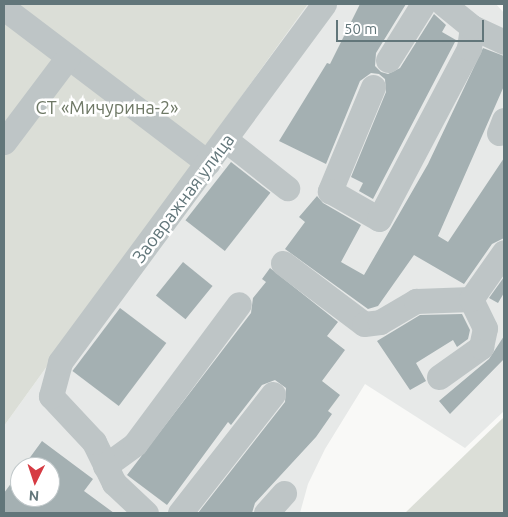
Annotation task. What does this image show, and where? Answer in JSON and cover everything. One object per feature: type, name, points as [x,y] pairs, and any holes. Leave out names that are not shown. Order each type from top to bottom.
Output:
[{"type":"street","name":"Заовражная улица","points":[[106,466],[94,442],[51,396],[60,362],[226,140],[324,4]]},
{"type":"street","points":[[388,60],[423,4]]},
{"type":"street","points":[[444,4],[472,27],[504,42]]},
{"type":"street","points":[[4,8],[208,163]]},
{"type":"street","points":[[373,87],[330,191],[384,227],[469,48],[472,27]]},
{"type":"street","points":[[4,142],[68,57]]},
{"type":"street","points":[[226,140],[287,188]]},
{"type":"street","points":[[471,299],[504,252]]},
{"type":"street","points":[[284,262],[364,324],[380,322],[416,300],[471,299]]},
{"type":"street","points":[[438,377],[481,347],[485,328],[471,299]]},
{"type":"street","points":[[146,513],[114,483],[106,466],[135,444],[240,304]]},
{"type":"street","points":[[180,513],[273,394]]},
{"type":"street","points":[[266,513],[284,493]]},
{"type":"shaded area","points":[[308,4],[496,4],[504,13],[504,411],[465,448],[365,384],[325,449],[308,484],[300,513],[4,513],[4,426]]},
{"type":"green space","name":"СТ «Мичурина-2»","points":[[4,4],[308,4],[4,426]]},
{"type":"green space","points":[[504,417],[504,513],[405,513]]},
{"type":"building","points":[[360,4],[406,4],[376,53],[375,66],[381,72],[388,74],[400,68],[434,14],[446,25],[442,32],[456,40],[373,199],[359,191],[363,183],[351,177],[386,92],[385,79],[379,74],[371,73],[360,81],[326,164],[279,141],[327,63],[330,64]]},
{"type":"building","points":[[483,48],[504,56],[504,86],[438,236],[448,242],[504,158],[504,238],[492,244],[464,284],[414,255],[378,306],[368,309],[285,249],[305,222],[299,217],[317,196],[323,203],[361,225],[341,262],[364,275],[428,164]]},
{"type":"building","points":[[231,162],[270,193],[225,251],[185,220]]},
{"type":"building","points":[[183,262],[213,286],[185,319],[156,295]]},
{"type":"building","points":[[270,268],[338,322],[327,336],[345,350],[322,381],[340,395],[328,411],[332,414],[316,437],[255,503],[252,513],[198,513],[285,402],[286,388],[275,380],[262,385],[231,425],[228,422],[167,505],[127,475],[251,313],[253,298],[266,282],[262,279]]},
{"type":"building","points":[[504,277],[504,293],[498,303],[489,298]]},
{"type":"building","points":[[120,308],[166,343],[119,406],[72,371]]},
{"type":"building","points":[[462,314],[470,330],[468,339],[457,347],[453,340],[416,363],[426,381],[410,390],[377,341],[420,315]]},
{"type":"building","points":[[504,336],[504,359],[450,414],[439,401],[489,359]]},
{"type":"building","points":[[42,441],[93,479],[84,491],[114,513],[4,513],[4,493],[10,485],[10,507],[60,507],[60,457],[30,457]]}]
